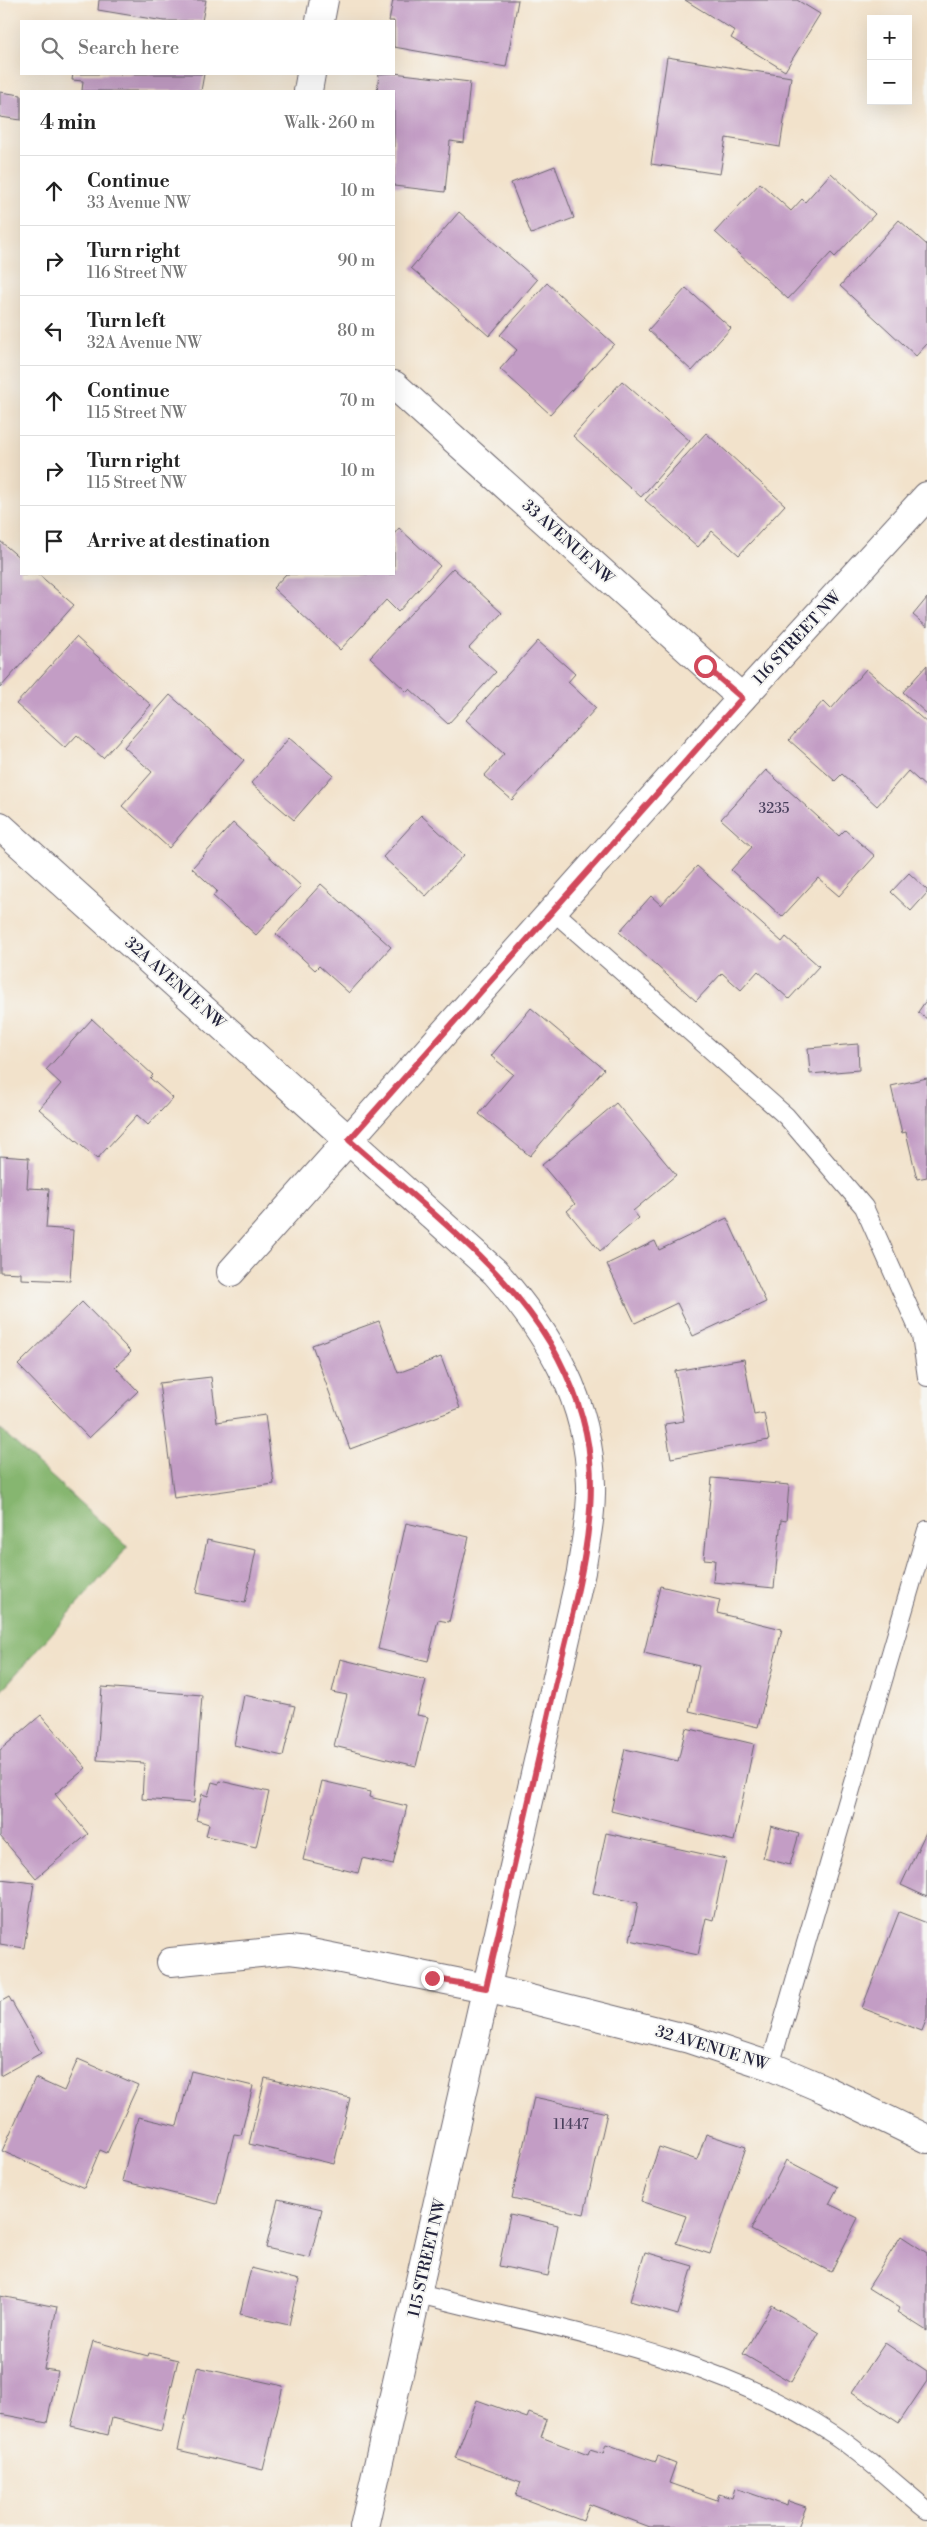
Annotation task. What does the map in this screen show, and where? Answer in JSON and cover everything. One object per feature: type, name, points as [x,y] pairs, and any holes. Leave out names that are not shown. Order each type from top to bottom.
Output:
[{"type":"street","points":[[320,20],[324,0]]},
{"type":"street","points":[[308,90],[311,75]]},
{"type":"street","name":"33 AVENUE NW","points":[[395,386],[742,698]]},
{"type":"street","name":"116 STREET NW","points":[[349,1140],[742,698],[927,496]]},
{"type":"street","name":"32A AVENUE NW","points":[[0,826],[495,1272],[522,1303],[550,1343],[569,1381],[587,1437],[591,1488],[586,1534]]},
{"type":"street","points":[[231,1272],[349,1140]]},
{"type":"street","name":"115 STREET NW","points":[[364,2527],[419,2294],[486,1988],[581,1572],[586,1534]]},
{"type":"street","points":[[171,1962],[290,1950],[486,1988]]},
{"type":"street","name":"32 AVENUE NW","points":[[486,1988],[689,2039],[770,2066],[824,2089],[927,2139]]},
{"type":"lane","points":[[552,910],[786,1116],[864,1207],[921,1335],[927,1377]]},
{"type":"lane","points":[[770,2066],[927,1530]]},
{"type":"lane","points":[[419,2294],[679,2360],[737,2384],[833,2434],[927,2510]]},
{"type":"green space","points":[[0,1429],[128,1547],[0,1692]]},
{"type":"building","points":[[99,0],[206,0],[202,20],[158,20],[98,10]]},
{"type":"building","points":[[393,0],[518,0],[506,67],[395,47],[395,20],[389,20]]},
{"type":"building","points":[[685,0],[797,0],[820,14],[785,71],[731,38],[735,31]]},
{"type":"building","points":[[667,57],[791,77],[780,147],[726,138],[720,174],[651,164]]},
{"type":"building","points":[[395,73],[470,82],[464,143],[450,141],[445,192],[395,186],[395,90],[377,90],[379,75],[395,75]]},
{"type":"building","points":[[73,75],[204,75],[201,90],[82,90],[83,81],[72,80]]},
{"type":"building","points":[[0,92],[20,95],[20,120],[0,117]]},
{"type":"building","points":[[555,166],[574,218],[531,234],[511,183]]},
{"type":"building","points":[[831,173],[875,214],[835,257],[831,253],[788,299],[715,232],[760,183],[791,211],[802,199],[805,202]]},
{"type":"building","points":[[459,212],[537,280],[489,336],[411,268]]},
{"type":"building","points":[[899,220],[927,245],[927,344],[916,356],[840,286]]},
{"type":"building","points":[[547,283],[614,344],[550,414],[500,369],[517,350],[500,335]]},
{"type":"building","points":[[686,288],[731,328],[692,371],[648,330]]},
{"type":"building","points":[[622,381],[690,441],[641,497],[573,436]]},
{"type":"building","points":[[706,433],[785,505],[739,555],[712,531],[698,547],[645,500]]},
{"type":"building","points":[[399,528],[440,566],[398,612],[386,600],[340,650],[273,588],[285,575],[395,575],[395,533]]},
{"type":"building","points":[[0,541],[20,558],[20,575],[39,575],[74,605],[0,688]]},
{"type":"building","points":[[453,568],[502,613],[469,648],[496,672],[448,724],[410,689],[407,692],[370,657]]},
{"type":"building","points":[[927,598],[927,627],[913,615]]},
{"type":"building","points":[[76,637],[151,705],[103,758],[77,735],[65,748],[16,704]]},
{"type":"building","points":[[538,641],[575,674],[568,682],[596,708],[512,800],[484,776],[504,754],[466,720]]},
{"type":"building","points":[[927,665],[927,714],[903,692]]},
{"type":"building","points":[[866,669],[927,723],[927,788],[908,771],[877,806],[842,774],[835,781],[789,740],[823,701],[831,709]]},
{"type":"building","points":[[170,695],[244,760],[169,848],[122,806],[152,772],[124,747]]},
{"type":"building","points":[[289,738],[333,775],[294,820],[251,783]]},
{"type":"building","points":[[766,770],[839,836],[845,830],[875,856],[839,896],[818,878],[782,917],[731,870],[752,847],[721,819]]},
{"type":"building","points":[[421,815],[464,855],[426,896],[383,857]]},
{"type":"building","points":[[233,823],[301,886],[256,935],[213,896],[217,891],[192,868]]},
{"type":"building","points":[[697,866],[782,942],[786,937],[819,966],[789,999],[758,971],[741,990],[722,973],[696,1001],[619,932],[651,896],[661,905]]},
{"type":"building","points":[[909,873],[927,890],[927,893],[911,911],[891,892]]},
{"type":"building","points":[[321,884],[391,947],[349,993],[319,966],[315,970],[276,934]]},
{"type":"building","points":[[927,999],[927,1019],[918,1012]]},
{"type":"building","points":[[531,1008],[604,1069],[530,1156],[479,1114],[513,1074],[491,1056]]},
{"type":"building","points":[[92,1019],[153,1075],[150,1078],[173,1098],[148,1125],[137,1115],[97,1159],[39,1109],[61,1084],[46,1070]]},
{"type":"building","points":[[858,1044],[859,1070],[810,1074],[808,1048]]},
{"type":"building","points":[[927,1078],[927,1177],[917,1179],[906,1132],[902,1133],[891,1086]]},
{"type":"building","points":[[616,1103],[676,1175],[633,1211],[639,1218],[600,1251],[567,1211],[575,1204],[542,1165]]},
{"type":"building","points":[[0,1156],[29,1158],[27,1188],[49,1189],[46,1228],[73,1230],[70,1281],[21,1279],[21,1273],[0,1272]]},
{"type":"building","points":[[727,1218],[766,1302],[693,1336],[677,1303],[635,1323],[607,1264],[655,1241],[659,1250]]},
{"type":"building","points":[[82,1302],[131,1352],[115,1367],[138,1391],[89,1438],[18,1365]]},
{"type":"building","points":[[379,1321],[398,1373],[441,1357],[460,1408],[350,1449],[312,1345]]},
{"type":"building","points":[[744,1359],[754,1415],[764,1413],[769,1440],[671,1458],[665,1424],[684,1421],[675,1371]]},
{"type":"building","points":[[211,1377],[217,1422],[265,1415],[274,1484],[174,1498],[159,1383]]},
{"type":"building","points":[[712,1478],[789,1485],[786,1521],[781,1520],[774,1588],[713,1582],[715,1560],[704,1559]]},
{"type":"building","points":[[406,1523],[469,1537],[449,1622],[438,1620],[428,1661],[378,1649]]},
{"type":"building","points":[[207,1540],[256,1550],[245,1603],[196,1593]]},
{"type":"building","points":[[660,1586],[720,1600],[717,1613],[782,1629],[758,1727],[689,1711],[699,1666],[644,1653]]},
{"type":"building","points":[[340,1659],[426,1680],[417,1715],[428,1717],[416,1766],[334,1746],[347,1695],[332,1692]]},
{"type":"building","points":[[102,1687],[202,1695],[194,1803],[142,1799],[144,1763],[97,1760]]},
{"type":"building","points":[[244,1695],[295,1706],[283,1756],[234,1745]]},
{"type":"building","points":[[41,1715],[86,1768],[55,1794],[88,1834],[36,1878],[0,1836],[0,1750]]},
{"type":"building","points":[[686,1728],[754,1744],[734,1841],[611,1811],[625,1749],[678,1761]]},
{"type":"building","points":[[220,1781],[269,1792],[256,1847],[206,1836],[209,1824],[196,1820],[202,1794],[208,1796],[212,1782],[219,1784]]},
{"type":"building","points":[[322,1781],[370,1792],[369,1797],[407,1806],[393,1865],[362,1858],[358,1873],[303,1860]]},
{"type":"building","points":[[771,1826],[799,1834],[790,1865],[763,1858]]},
{"type":"building","points":[[927,1830],[927,1897],[901,1885]]},
{"type":"building","points":[[606,1833],[726,1859],[713,1920],[706,1918],[698,1955],[630,1940],[638,1903],[593,1893]]},
{"type":"building","points":[[0,1879],[34,1883],[24,1948],[0,1944]]},
{"type":"building","points":[[899,1912],[927,1923],[927,2018],[922,2031],[862,2008]]},
{"type":"building","points":[[9,1997],[41,2053],[0,2076],[0,2002]]},
{"type":"building","points":[[78,2059],[138,2085],[107,2153],[100,2150],[84,2188],[2,2151],[35,2078],[64,2091]]},
{"type":"building","points":[[191,2071],[253,2086],[241,2135],[234,2134],[217,2204],[122,2181],[138,2117],[177,2126]]},
{"type":"building","points":[[265,2078],[350,2098],[334,2164],[249,2144]]},
{"type":"building","points":[[534,2097],[607,2113],[584,2214],[512,2198]]},
{"type":"building","points":[[706,2134],[746,2147],[710,2254],[676,2243],[686,2216],[641,2201],[659,2147],[697,2160]]},
{"type":"building","points":[[786,2160],[838,2187],[829,2204],[858,2218],[831,2272],[751,2230]]},
{"type":"building","points":[[278,2199],[322,2209],[310,2258],[266,2248]]},
{"type":"building","points":[[510,2214],[558,2225],[548,2276],[499,2266]]},
{"type":"building","points":[[901,2236],[927,2253],[927,2331],[897,2312],[900,2308],[868,2288]]},
{"type":"building","points":[[645,2252],[693,2266],[678,2315],[630,2301]]},
{"type":"building","points":[[251,2268],[299,2280],[289,2325],[240,2314]]},
{"type":"building","points":[[0,2296],[57,2307],[44,2369],[58,2371],[47,2423],[0,2414]]},
{"type":"building","points":[[772,2305],[819,2333],[791,2382],[743,2354]]},
{"type":"building","points":[[93,2341],[148,2356],[149,2353],[178,2360],[161,2431],[112,2418],[108,2435],[71,2426]]},
{"type":"building","points":[[885,2343],[927,2371],[927,2381],[899,2423],[852,2392]]},
{"type":"building","points":[[197,2367],[283,2386],[263,2470],[178,2450]]},
{"type":"building","points":[[477,2400],[527,2418],[529,2413],[547,2420],[541,2437],[588,2455],[590,2450],[603,2454],[606,2445],[656,2462],[658,2456],[676,2463],[669,2483],[717,2500],[719,2494],[732,2498],[735,2488],[787,2506],[788,2501],[806,2507],[798,2527],[650,2527],[589,2504],[583,2521],[516,2496],[521,2482],[455,2458]]},
{"type":"route","points":[[432,1978],[486,1988],[581,1572],[591,1488],[590,1459],[587,1437],[580,1411],[569,1381],[550,1343],[522,1303],[495,1272],[454,1233],[349,1140],[742,698],[705,666]]}]
